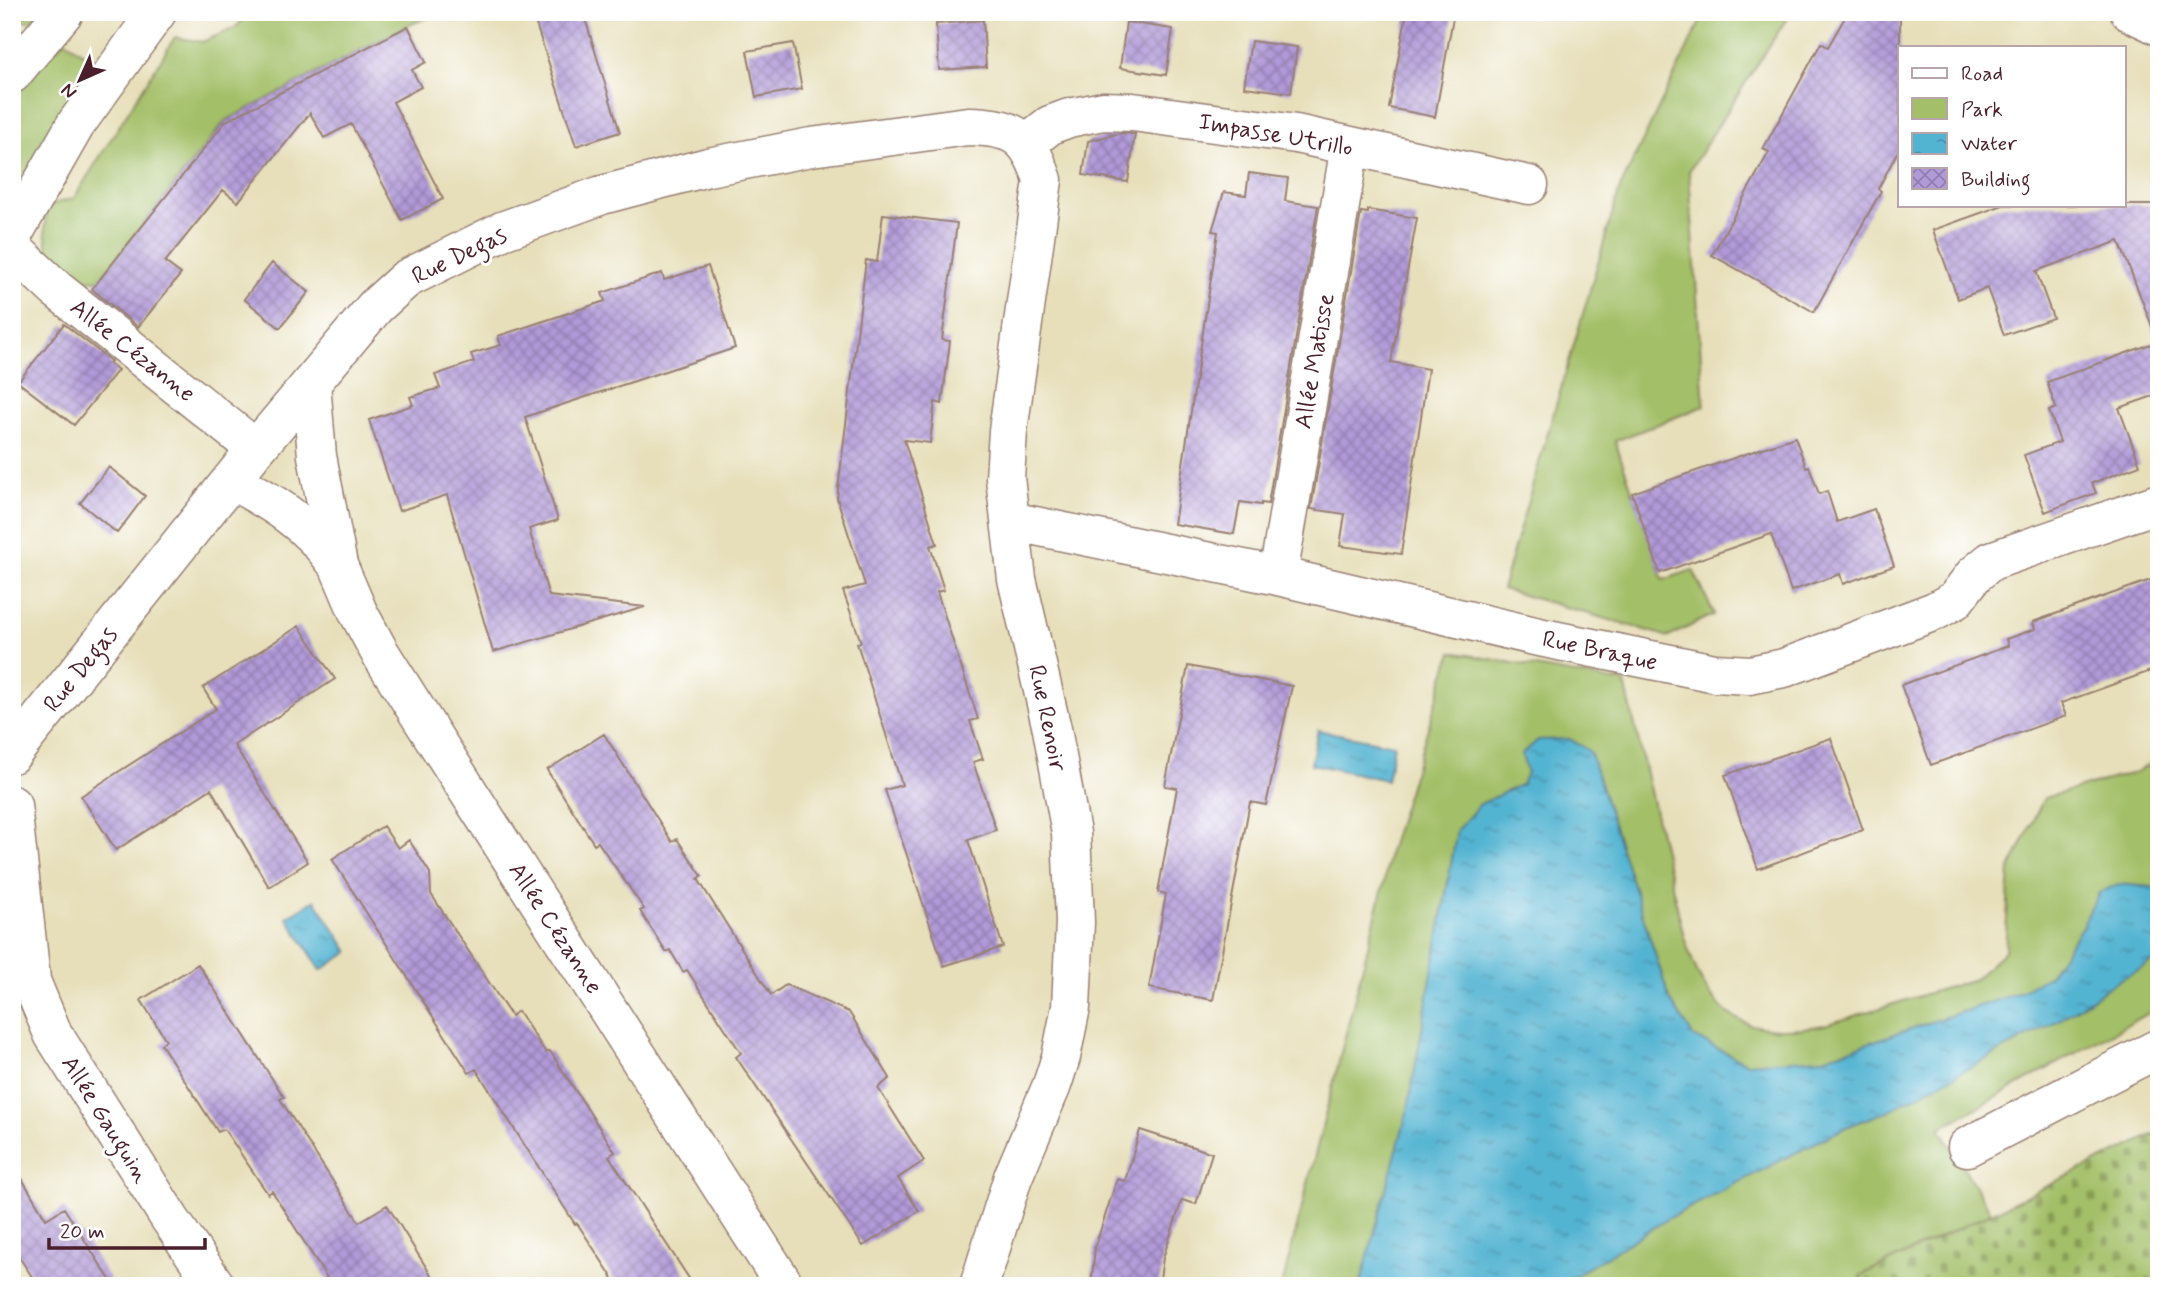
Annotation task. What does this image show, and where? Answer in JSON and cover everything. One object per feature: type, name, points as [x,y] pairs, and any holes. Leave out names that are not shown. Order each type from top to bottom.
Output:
[{"type":"street","points":[[12,74],[64,12]]},
{"type":"street","points":[[12,236],[76,124],[157,12]]},
{"type":"street","points":[[2130,12],[2159,26]]},
{"type":"street","name":"Impasse Utrillo","points":[[1027,143],[1060,121],[1103,111],[1133,112],[1296,134],[1529,185]]},
{"type":"street","name":"Rue Degas","points":[[12,754],[256,449],[375,307],[406,279],[502,231],[602,195],[708,167],[811,147],[968,126],[988,126],[1005,130],[1027,143]]},
{"type":"street","name":"Rue Renoir","points":[[979,1286],[1013,1177],[1061,1057],[1071,1007],[1075,922],[1071,833],[1052,729],[1017,579],[1004,478],[1008,431],[1043,180],[1027,143]]},
{"type":"street","name":"Allée Matisse","points":[[1278,576],[1350,146]]},
{"type":"street","name":"Allée Cézanne","points":[[12,248],[56,289],[256,449]]},
{"type":"street","name":"Allée Cézanne","points":[[311,383],[317,456],[338,565],[358,612],[379,652],[785,1286]]},
{"type":"street","name":"Allée Cézanne","points":[[231,480],[268,500],[300,522],[320,541],[338,565]]},
{"type":"street","name":"Rue Braque","points":[[1011,521],[1278,576],[1539,637],[1715,673],[1750,675],[1784,668],[1936,611],[1955,600],[1974,575],[1991,561],[2159,503]]},
{"type":"street","name":"Allée Gauguin","points":[[12,805],[22,966],[53,1034],[170,1219],[216,1286]]},
{"type":"street","points":[[1967,1147],[2159,1048]]},
{"type":"green space","points":[[12,12],[39,12],[32,21],[12,22]]},
{"type":"green space","points":[[251,12],[440,12],[407,26],[225,121],[99,280],[78,279],[49,257],[45,231],[47,206],[74,198],[175,37],[202,42],[235,28]]},
{"type":"green space","points":[[1705,12],[1791,12],[1689,171],[1704,406],[1615,441],[1663,580],[1693,570],[1714,614],[1669,637],[1502,589],[1620,188]]},
{"type":"green space","points":[[65,40],[96,63],[20,184],[12,187],[12,96]]},
{"type":"green space","points":[[1452,652],[1625,683],[1684,937],[1694,964],[1717,1004],[1732,1016],[1750,1024],[1771,1028],[1796,1029],[1825,1025],[1975,979],[2005,951],[2010,869],[2044,798],[2136,772],[2159,758],[2159,1007],[1940,1128],[1991,1213],[1860,1276],[1865,1286],[1282,1286],[1384,883],[1389,852]]},
{"type":"green space","points":[[2159,1132],[2159,1286],[1865,1286],[1860,1276]]},
{"type":"water","points":[[1318,730],[1394,745],[1387,780],[1311,764]]},
{"type":"water","points":[[1570,739],[1590,752],[1670,1000],[1694,1037],[1747,1063],[1823,1058],[2018,993],[2049,975],[2081,928],[2099,893],[2118,884],[2152,887],[2159,891],[2159,958],[2114,983],[2061,1019],[1888,1111],[1846,1127],[1671,1217],[1558,1286],[1360,1286],[1408,1109],[1457,830],[1480,804],[1522,784],[1527,773],[1522,754],[1538,740]]},
{"type":"water","points":[[315,900],[349,952],[321,970],[287,917]]},
{"type":"building","points":[[532,12],[583,12],[620,132],[576,146]]},
{"type":"building","points":[[1407,12],[1454,12],[1435,117],[1389,108]]},
{"type":"building","points":[[1848,12],[1900,12],[1898,151],[1878,189],[1881,191],[1814,312],[1712,255],[1769,152],[1763,149],[1821,43],[1828,47]]},
{"type":"building","points":[[983,20],[986,67],[939,70],[936,24]]},
{"type":"building","points":[[1126,22],[1173,29],[1166,75],[1120,68]]},
{"type":"building","points":[[408,26],[426,62],[412,70],[421,87],[393,102],[443,199],[402,220],[351,124],[324,138],[310,113],[238,202],[223,190],[165,262],[181,274],[138,327],[92,289],[226,121]]},
{"type":"building","points":[[1251,41],[1297,47],[1291,93],[1244,87]]},
{"type":"building","points":[[793,43],[802,89],[756,97],[747,51]]},
{"type":"building","points":[[1120,133],[1135,134],[1128,182],[1083,175],[1088,141]]},
{"type":"building","points":[[1249,173],[1288,178],[1285,201],[1318,206],[1268,504],[1240,502],[1234,534],[1174,524],[1218,232],[1212,231],[1224,192],[1246,195]]},
{"type":"building","points":[[2159,205],[2159,334],[2155,334],[2119,241],[2036,271],[2053,318],[2004,335],[1987,288],[1958,299],[1933,230],[2000,206]]},
{"type":"building","points":[[1368,210],[1417,218],[1391,362],[1428,369],[1401,554],[1340,546],[1345,514],[1311,509],[1361,212],[1368,213]]},
{"type":"building","points":[[883,214],[957,223],[942,340],[950,341],[942,404],[935,402],[930,443],[904,440],[937,544],[930,546],[944,590],[937,592],[978,719],[970,721],[983,759],[973,762],[996,830],[968,840],[1003,947],[944,966],[885,790],[902,785],[857,643],[861,642],[843,591],[865,585],[837,498],[866,260],[877,262]]},
{"type":"building","points":[[272,263],[309,292],[280,328],[244,299]]},
{"type":"building","points":[[708,266],[735,348],[525,417],[558,520],[529,529],[549,596],[645,607],[493,652],[447,495],[399,511],[369,420],[413,405],[410,397],[440,388],[435,375],[474,362],[471,354],[501,345],[498,336],[605,301],[602,293],[662,273],[664,280]]},
{"type":"building","points":[[64,324],[111,361],[109,363],[118,370],[74,425],[18,382]]},
{"type":"building","points":[[2159,341],[2159,394],[2119,408],[2140,465],[2092,483],[2096,493],[2045,512],[2024,455],[2060,442],[2049,411],[2056,408],[2047,382]]},
{"type":"building","points":[[1795,437],[1819,494],[1827,491],[1837,522],[1874,509],[1894,566],[1843,584],[1840,574],[1791,591],[1771,534],[1660,573],[1632,493]]},
{"type":"building","points":[[109,467],[145,496],[117,533],[80,503]]},
{"type":"building","points":[[2159,577],[2159,668],[2061,703],[2066,716],[1931,765],[1901,685],[2008,646],[2006,639],[2035,629],[2033,622]]},
{"type":"building","points":[[299,626],[335,679],[234,745],[308,862],[269,887],[211,789],[116,850],[81,796],[216,709],[203,688]]},
{"type":"building","points":[[1188,666],[1292,686],[1266,805],[1250,802],[1213,1000],[1149,988],[1166,894],[1158,892],[1177,788],[1165,786]]},
{"type":"building","points":[[604,734],[672,842],[677,839],[702,876],[698,879],[771,995],[786,985],[849,1012],[890,1078],[878,1088],[924,1161],[898,1178],[919,1211],[863,1246],[736,1057],[741,1053],[687,970],[683,972],[670,950],[666,952],[640,911],[644,909],[598,842],[594,844],[547,770]]},
{"type":"building","points":[[1831,738],[1863,830],[1758,869],[1725,775]]},
{"type":"building","points":[[383,826],[398,848],[409,840],[430,873],[431,894],[511,1016],[518,1011],[546,1053],[550,1051],[615,1152],[609,1156],[694,1286],[618,1286],[476,1069],[469,1073],[332,859]]},
{"type":"building","points":[[198,964],[284,1097],[280,1099],[359,1222],[387,1205],[438,1286],[332,1286],[272,1191],[268,1194],[224,1129],[218,1132],[161,1044],[166,1040],[141,1000]]},
{"type":"building","points":[[1140,1130],[1212,1153],[1196,1204],[1182,1200],[1163,1258],[1159,1286],[1091,1286],[1095,1247],[1117,1179],[1125,1181]]},
{"type":"building","points":[[12,1162],[46,1219],[64,1208],[114,1286],[38,1286],[12,1246]]}]
